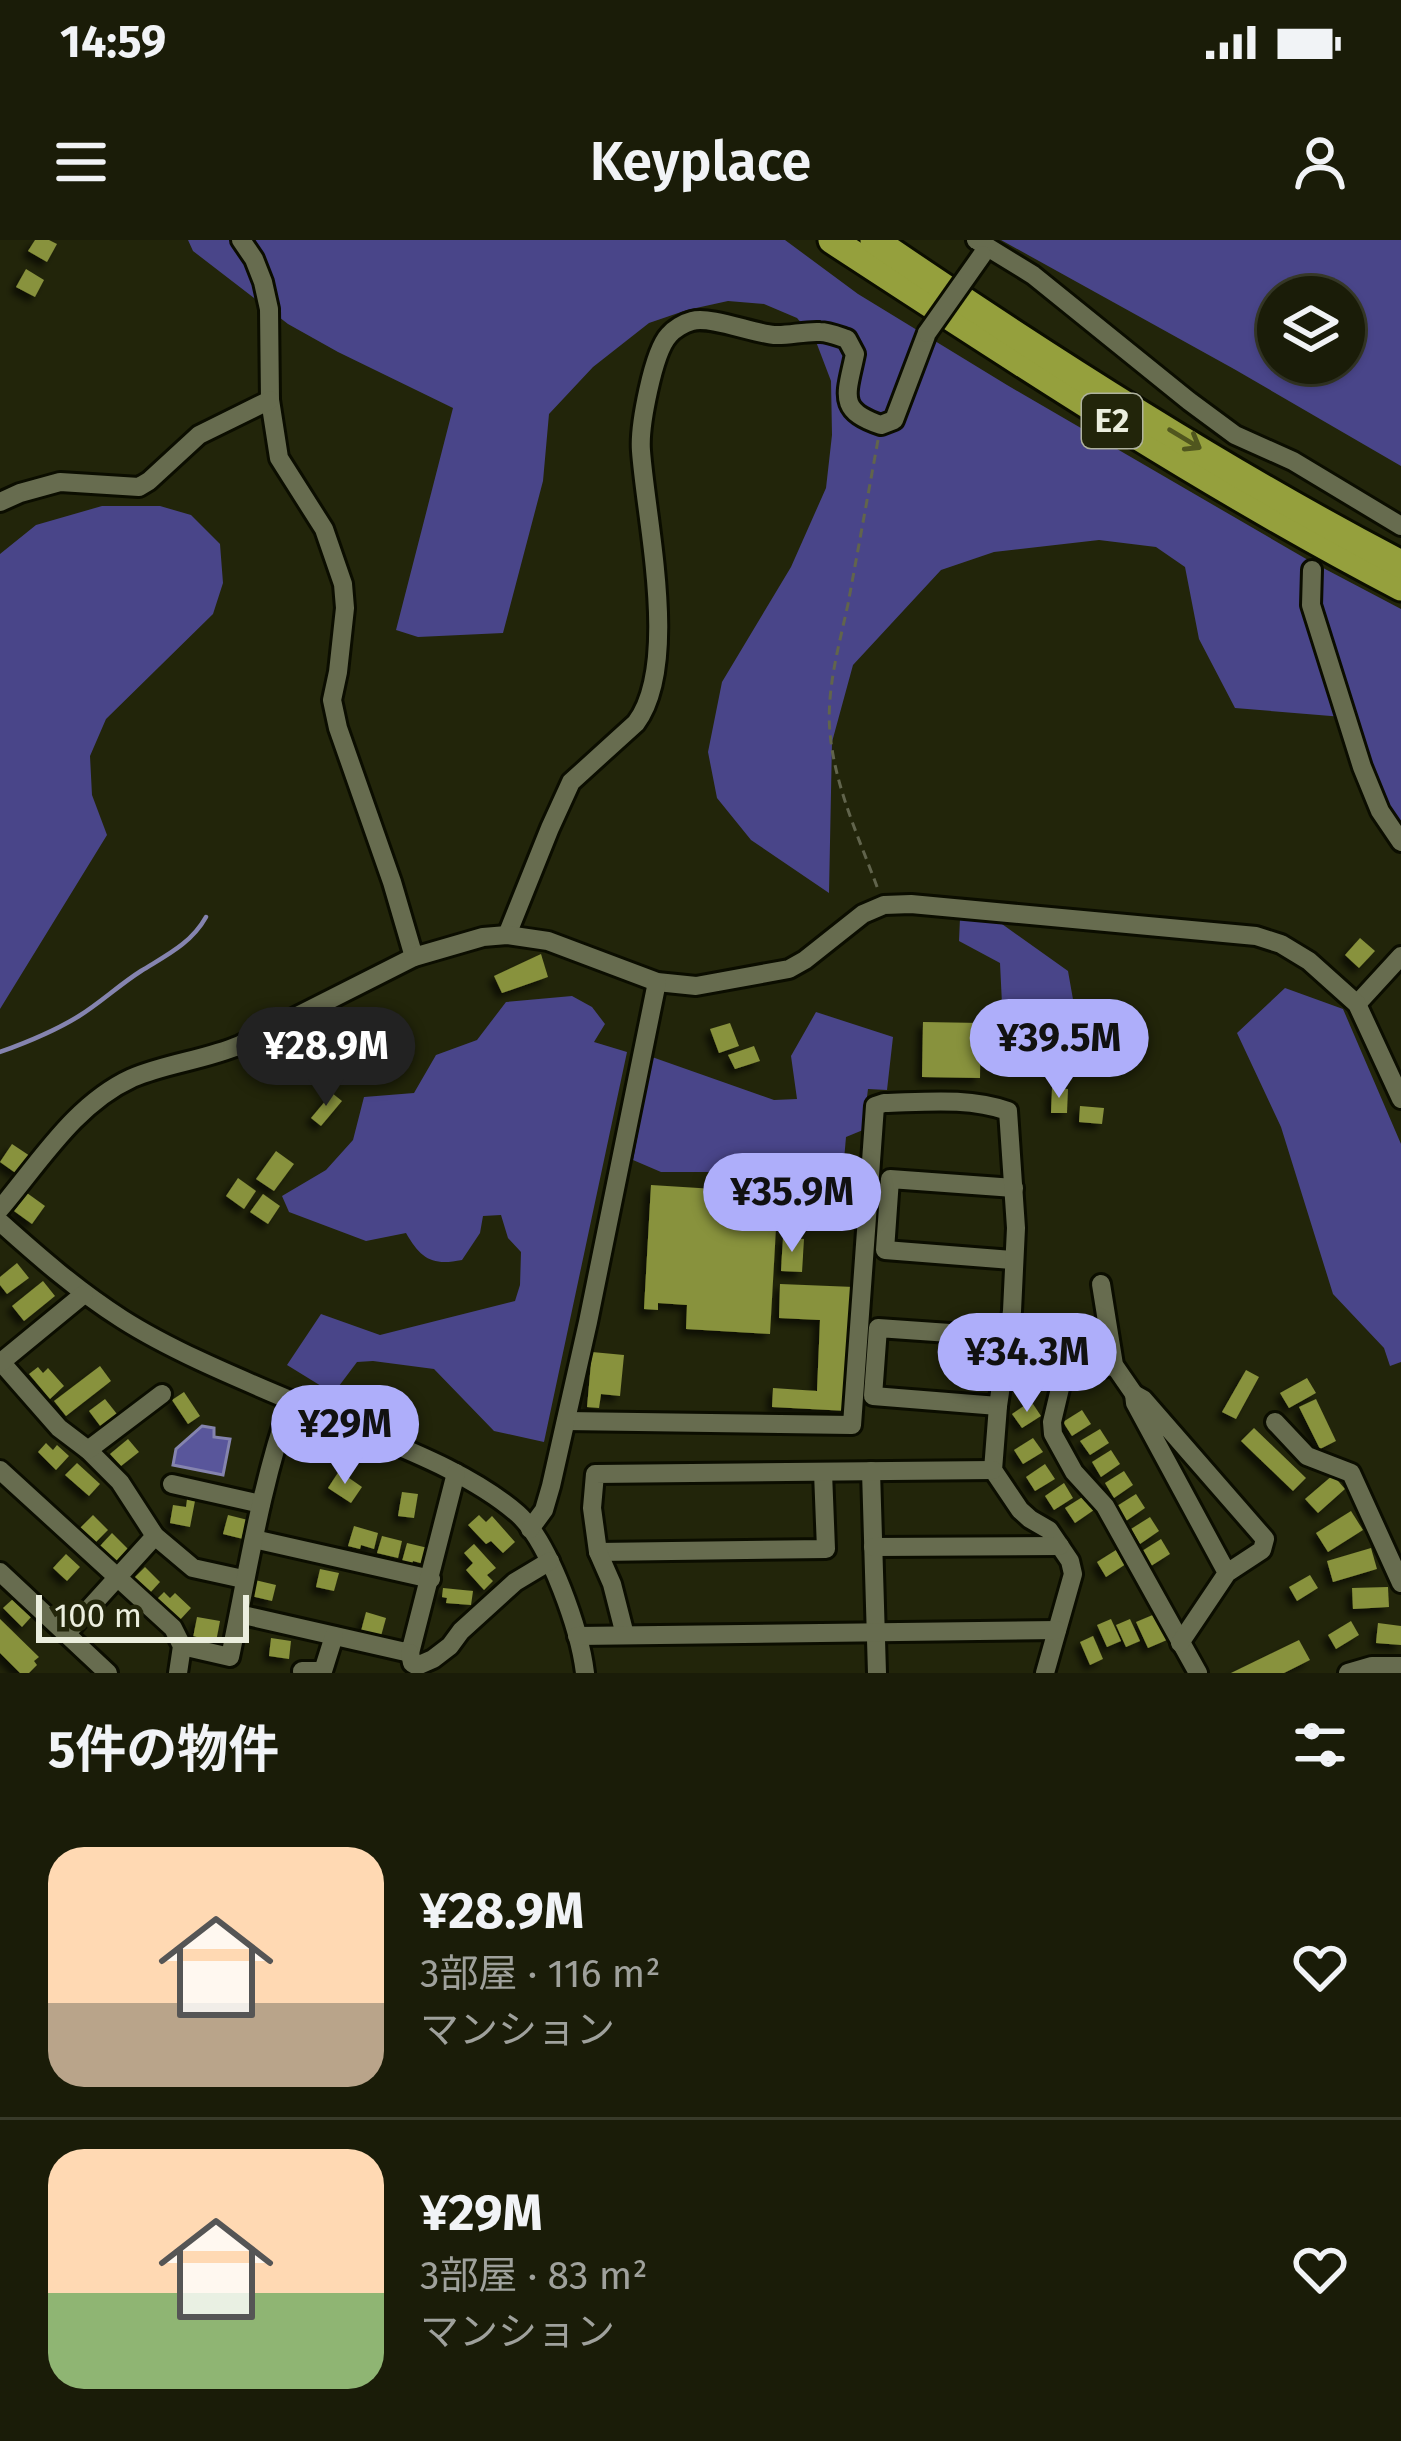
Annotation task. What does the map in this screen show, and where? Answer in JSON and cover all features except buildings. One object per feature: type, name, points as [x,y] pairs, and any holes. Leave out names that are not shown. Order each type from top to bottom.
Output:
[{"type":"highway","name":"E2","points":[[832,240],[1155,448],[1401,587]]},
{"type":"highway","name":"E2","points":[[874,240],[1182,437],[1401,564]]},
{"type":"street","points":[[241,240],[254,260],[269,309],[270,400],[279,458],[324,529],[344,584],[332,700],[338,728],[414,957]]},
{"type":"street","points":[[507,935],[571,782],[636,723],[652,683],[658,640],[655,575],[640,446],[660,348],[670,333],[697,319],[778,336],[821,332],[847,339],[855,355],[846,396],[850,409],[858,418],[881,425],[894,420],[927,332],[982,247],[1033,275],[1235,434],[1293,461],[1351,508],[1401,526]]},
{"type":"street","points":[[0,502],[60,482],[140,487],[199,435],[270,400]]},
{"type":"street","points":[[1312,570],[1311,605],[1362,767],[1380,811],[1401,842]]},
{"type":"street","points":[[0,1208],[72,1121],[100,1096],[131,1078],[240,1046],[414,957],[507,935],[548,941],[657,982],[695,986],[789,969],[862,914],[884,904],[1256,936],[1281,944],[1309,961],[1358,1004],[1401,1099]]},
{"type":"street","points":[[1358,1004],[1401,956]]},
{"type":"street","points":[[530,1529],[544,1510],[566,1421],[657,982]]},
{"type":"street","points":[[566,1421],[852,1425],[875,1106],[958,1102],[1007,1112],[1016,1228],[1012,1311],[993,1470],[1020,1510],[1049,1530],[1070,1561],[1073,1574],[1045,1673]]},
{"type":"street","points":[[1012,1260],[885,1250],[890,1179],[1014,1187]]},
{"type":"street","points":[[0,1222],[84,1294],[127,1323],[456,1474],[521,1517],[550,1561],[586,1673]]},
{"type":"street","points":[[1101,1284],[1114,1365],[1134,1394],[1227,1573]]},
{"type":"street","points":[[84,1294],[1,1363],[59,1428],[120,1482],[155,1536],[193,1568],[243,1580]]},
{"type":"street","points":[[998,1406],[873,1396],[878,1328],[1007,1337]]},
{"type":"street","points":[[1114,1365],[1062,1380],[1051,1428],[1074,1472],[1105,1506],[1198,1673]]},
{"type":"street","points":[[88,1450],[162,1394]]},
{"type":"street","points":[[1134,1394],[1264,1539],[1262,1550],[1227,1573],[1180,1643]]},
{"type":"street","points":[[182,1646],[230,1657],[261,1504],[291,1400]]},
{"type":"street","points":[[1275,1422],[1306,1456],[1351,1473],[1401,1582]]},
{"type":"street","points":[[0,1470],[173,1628],[182,1646],[178,1673]]},
{"type":"street","points":[[625,1635],[598,1552],[592,1508],[595,1474],[993,1470]]},
{"type":"street","points":[[598,1552],[826,1549],[823,1472]]},
{"type":"street","points":[[871,1472],[877,1673]]},
{"type":"street","points":[[456,1474],[410,1653],[412,1663],[417,1666],[433,1659],[515,1582],[550,1561]]},
{"type":"street","points":[[172,1484],[261,1504]]},
{"type":"street","points":[[66,1634],[155,1536]]},
{"type":"street","points":[[254,1539],[430,1579]]},
{"type":"street","points":[[873,1547],[1060,1546]]},
{"type":"street","points":[[0,1572],[108,1673]]},
{"type":"street","points":[[239,1614],[410,1653]]},
{"type":"street","points":[[577,1636],[1058,1630]]},
{"type":"street","points":[[302,1671],[322,1671],[334,1636]]},
{"type":"street","points":[[1348,1673],[1372,1666],[1401,1666]]},
{"type":"path","points":[[881,425],[829,710],[844,799],[884,904]]},
{"type":"shaded area","points":[[188,240],[785,240],[858,294],[1007,385],[1401,609],[1401,829],[1343,717],[1235,708],[1199,639],[1185,567],[1156,547],[1099,540],[994,552],[941,570],[853,665],[832,742],[829,893],[751,840],[717,798],[708,752],[722,682],[791,567],[826,488],[831,381],[815,339],[797,318],[764,304],[728,301],[687,310],[649,323],[593,367],[549,414],[543,481],[503,633],[418,637],[396,630],[453,408],[288,324],[193,251]]},
{"type":"shaded area","points":[[1001,240],[1401,240],[1401,466],[1260,384],[1365,384],[1365,276],[1257,276],[1257,382]]},
{"type":"shaded area","points":[[102,506],[160,506],[191,515],[220,544],[223,583],[213,614],[106,719],[90,756],[92,795],[107,835],[0,1009],[0,554],[36,525]]},
{"type":"shaded area","points":[[960,918],[995,919],[1068,971],[1080,1039],[1002,1004],[1000,963],[959,941]]},
{"type":"shaded area","points":[[1285,988],[1343,1009],[1401,1144],[1401,1362],[1390,1366],[1384,1348],[1333,1294],[1281,1127],[1237,1033]]},
{"type":"shaded area","points":[[572,996],[592,1007],[605,1024],[594,1042],[627,1052],[544,1442],[494,1431],[434,1369],[357,1362],[339,1386],[326,1389],[287,1365],[321,1314],[380,1335],[515,1301],[521,1252],[508,1238],[501,1215],[483,1216],[480,1233],[462,1260],[443,1262],[422,1255],[406,1233],[366,1241],[289,1212],[282,1196],[326,1170],[353,1140],[364,1097],[414,1093],[436,1055],[477,1040],[506,1002]]},
{"type":"shaded area","points":[[816,1012],[893,1037],[887,1090],[868,1089],[863,1130],[846,1137],[844,1160],[819,1178],[785,1172],[661,1172],[633,1160],[652,1057],[774,1100],[797,1099],[791,1056]]},
{"type":"shaded area","points":[[202,1426],[214,1428],[214,1437],[230,1439],[223,1475],[173,1465],[176,1449]]},
{"type":"waterway","points":[[0,1052],[87,1011],[185,942],[206,917]]}]
